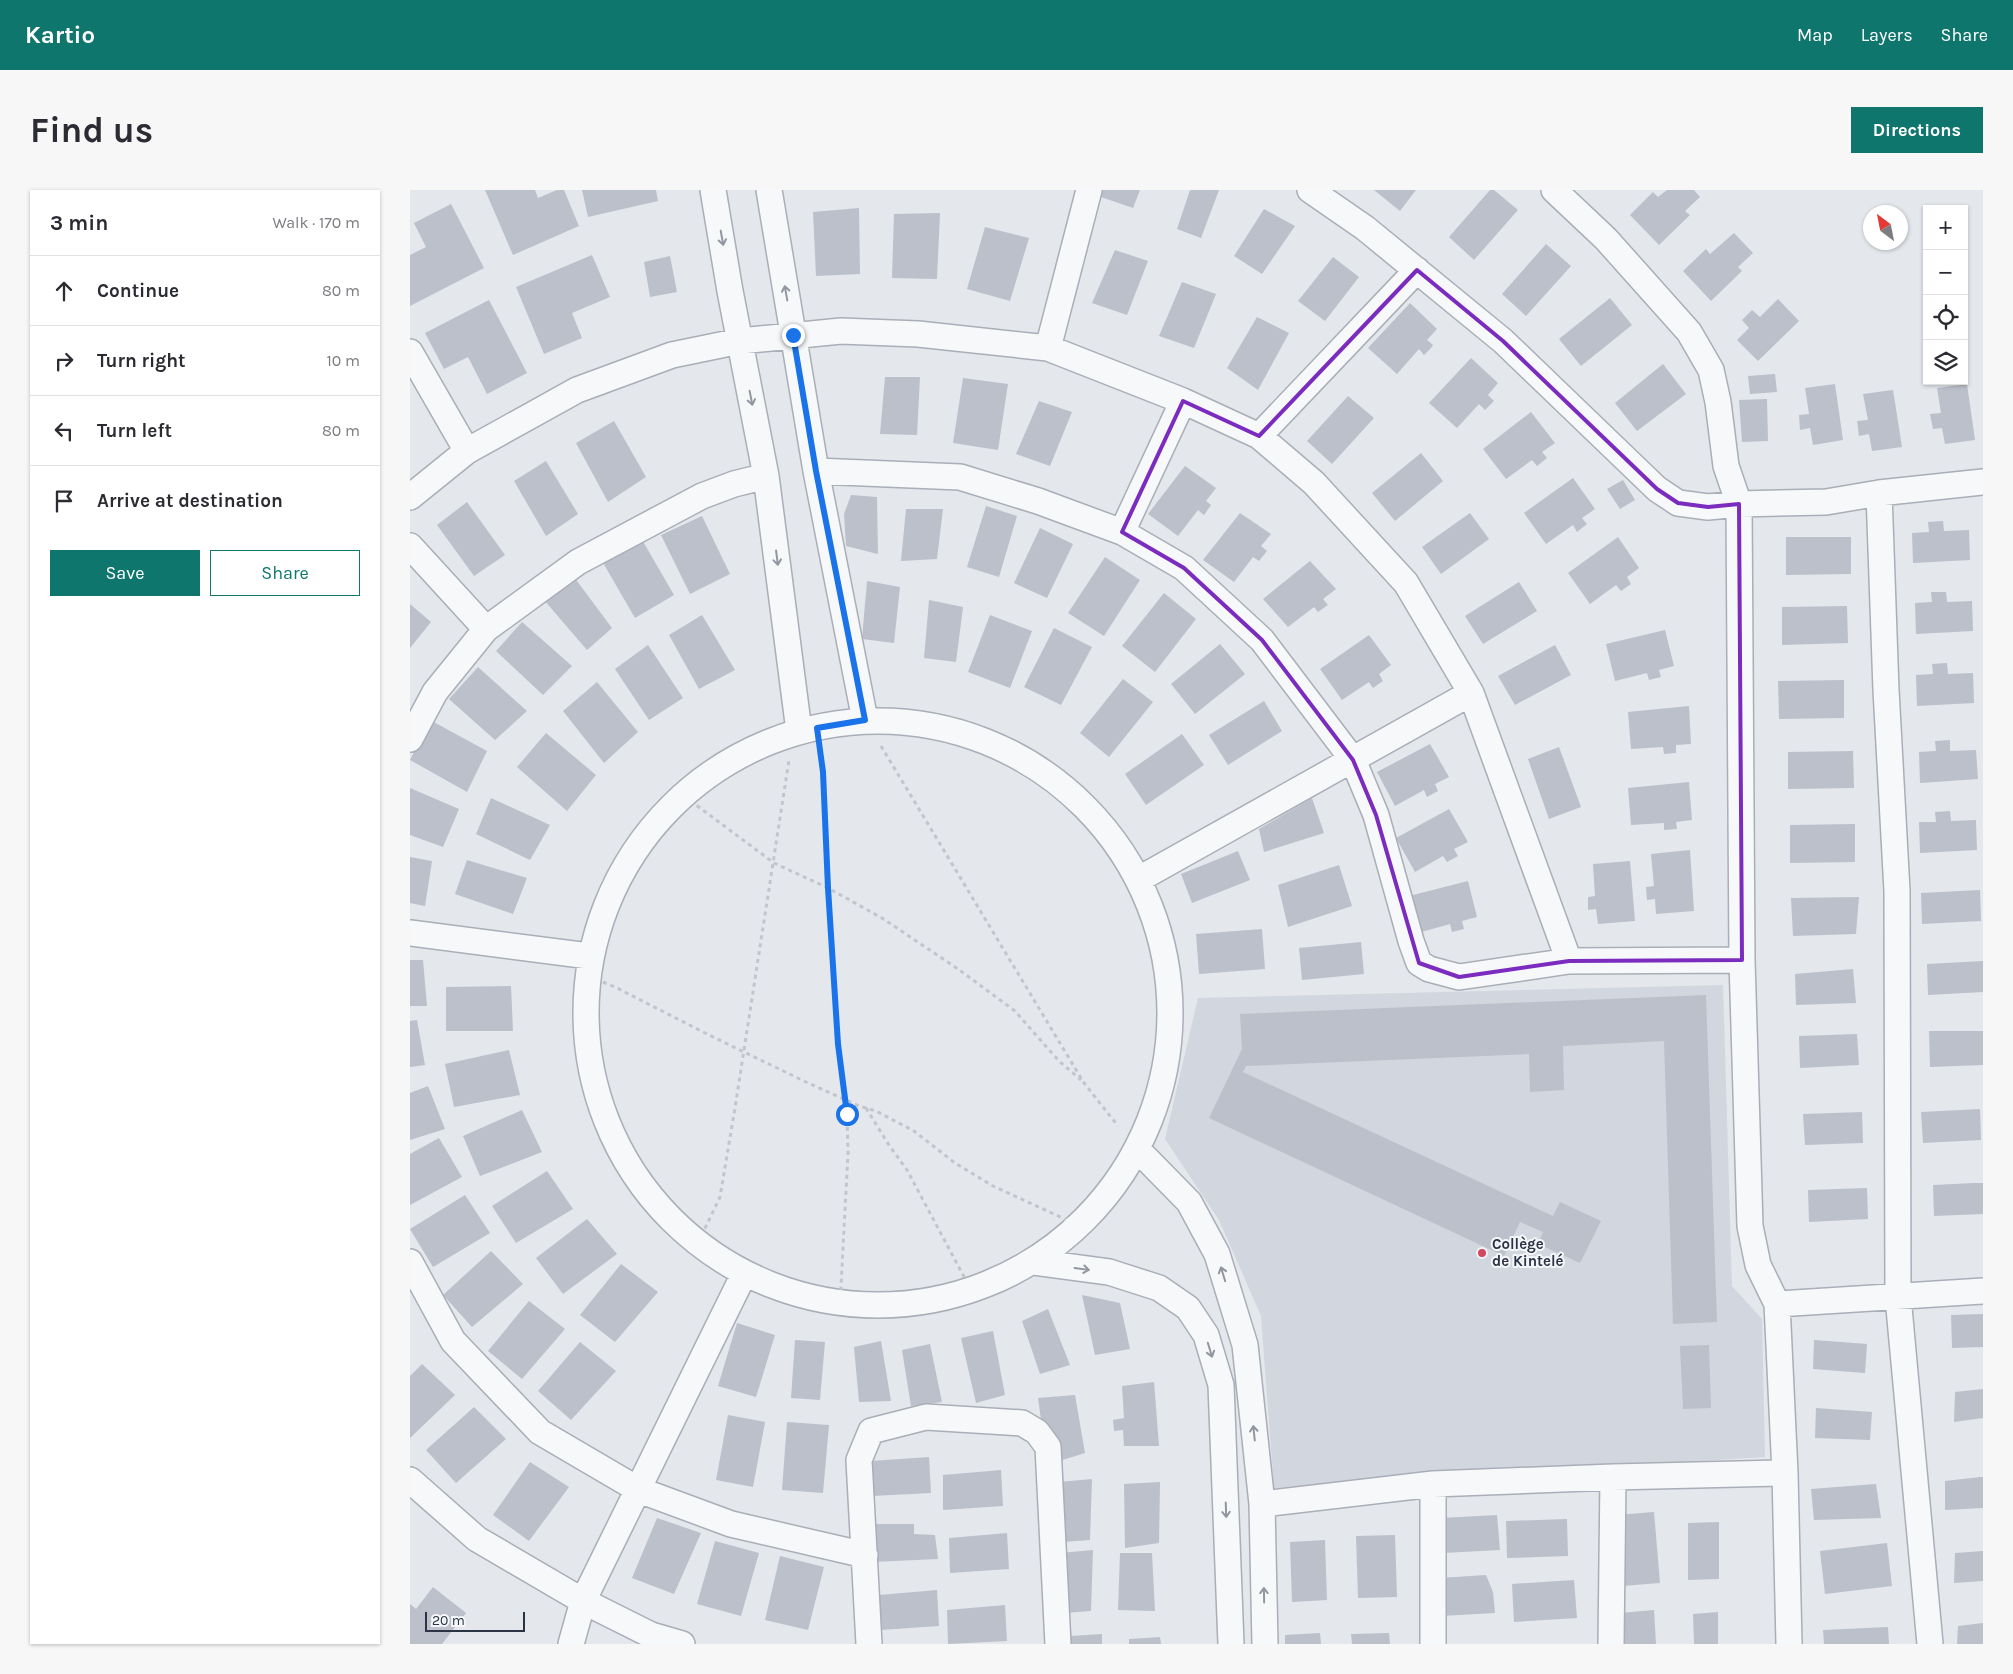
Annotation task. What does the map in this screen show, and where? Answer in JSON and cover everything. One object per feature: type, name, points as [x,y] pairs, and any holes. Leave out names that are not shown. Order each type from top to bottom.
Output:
[{"type":"street","points":[[713,190],[766,476],[799,732]]},
{"type":"street","points":[[769,190],[816,471],[865,720]]},
{"type":"street","points":[[1048,348],[1089,190]]},
{"type":"street","points":[[1310,190],[1365,228],[1503,341],[1657,489],[1678,502],[1708,507],[1739,504],[1826,502],[1879,493],[1983,482]]},
{"type":"street","points":[[1554,190],[1606,238],[1689,332],[1711,370],[1718,402],[1726,466],[1739,504],[1742,960],[1750,1226],[1758,1265],[1777,1304],[1785,1473],[1789,1644]]},
{"type":"street","points":[[1259,436],[1417,270]]},
{"type":"street","points":[[410,497],[468,451],[577,390],[672,355],[740,341],[841,331],[918,334],[1048,348],[1183,401],[1259,436],[1314,483],[1406,583],[1470,693],[1569,961]]},
{"type":"street","points":[[410,352],[468,451]]},
{"type":"street","points":[[1122,532],[1183,401]]},
{"type":"street","points":[[816,471],[960,477],[1038,501],[1122,532],[1184,568],[1262,640],[1353,760],[1376,815],[1411,941],[1419,962],[1429,969],[1459,977],[1569,961],[1742,960]]},
{"type":"street","points":[[410,739],[435,692],[486,629],[578,562],[702,496],[734,484],[766,476]]},
{"type":"street","points":[[1879,493],[1886,690],[1897,891],[1898,1298],[1930,1644]]},
{"type":"street","points":[[410,546],[486,629]]},
{"type":"street","points":[[1141,878],[1470,693]]},
{"type":"street","points":[[865,720],[948,728],[1026,758],[1092,810],[1141,878],[1168,960],[1170,1046],[1137,1150],[1119,1181],[1080,1226],[1034,1262],[940,1300],[840,1305],[743,1276],[666,1219],[612,1142],[585,1051],[588,966],[616,880],[662,814],[725,763],[799,732],[865,720]]},
{"type":"street","points":[[410,933],[588,966]]},
{"type":"street","points":[[1137,1150],[1189,1202],[1217,1254],[1244,1345],[1262,1504],[1265,1644]]},
{"type":"street","points":[[410,1262],[453,1341],[540,1432],[639,1490],[732,1524],[865,1555]]},
{"type":"street","points":[[1034,1262],[1110,1272],[1159,1288],[1188,1308],[1206,1335],[1221,1385],[1231,1644]]},
{"type":"street","points":[[571,1644],[584,1602],[743,1276]]},
{"type":"street","points":[[1777,1304],[1898,1298],[1983,1291]]},
{"type":"street","points":[[869,1644],[860,1460],[871,1432],[926,1417],[1022,1423],[1037,1432],[1048,1447],[1058,1644]]},
{"type":"street","points":[[1262,1504],[1433,1484],[1613,1476],[1785,1473]]},
{"type":"street","points":[[1611,1644],[1613,1476]]},
{"type":"street","points":[[410,1480],[477,1539],[584,1602],[651,1636],[682,1644]]},
{"type":"street","points":[[1433,1484],[1433,1644]]},
{"type":"path","points":[[865,720],[1084,1083],[1137,1150]]},
{"type":"path","points":[[698,1243],[720,1197],[790,762],[799,732]]},
{"type":"path","points":[[799,732],[823,772],[838,1044],[845,1100],[848,1153],[840,1305]]},
{"type":"path","points":[[684,796],[774,863],[828,888],[882,918],[958,969],[1015,1011],[1058,1061],[1084,1083]]},
{"type":"path","points":[[588,966],[617,988],[744,1052],[845,1100],[876,1111],[914,1131],[955,1163],[993,1186],[1080,1226]]},
{"type":"path","points":[[866,1108],[886,1142],[907,1170],[970,1288]]},
{"type":"highlighted area","points":[[1417,270],[1503,341],[1657,489],[1678,503],[1708,507],[1739,504],[1742,960],[1569,961],[1459,977],[1419,963],[1376,815],[1353,760],[1262,640],[1184,568],[1122,532],[1183,401],[1259,436]]},
{"type":"shaded area","name":"Collège de Kintelé","points":[[1723,985],[1732,1286],[1762,1319],[1765,1457],[1274,1488],[1261,1316],[1219,1220],[1165,1139],[1198,998]]},
{"type":"building","points":[[485,190],[535,190],[538,198],[557,190],[564,190],[579,226],[513,255]]},
{"type":"building","points":[[582,190],[656,190],[658,201],[588,217]]},
{"type":"building","points":[[1101,190],[1140,190],[1133,208],[1098,196]]},
{"type":"building","points":[[1190,190],[1219,190],[1201,238],[1177,229]]},
{"type":"building","points":[[1374,190],[1416,190],[1400,211]]},
{"type":"building","points":[[1490,190],[1494,190],[1518,210],[1474,260],[1449,237]]},
{"type":"building","points":[[1667,190],[1694,190],[1700,197],[1685,211],[1690,215],[1659,245],[1630,215],[1653,192],[1658,197]]},
{"type":"building","points":[[451,204],[484,268],[410,306],[410,255],[426,247],[414,223]]},
{"type":"building","points":[[859,208],[860,274],[816,276],[813,212]]},
{"type":"building","points":[[1264,209],[1295,226],[1262,274],[1234,256]]},
{"type":"building","points":[[940,213],[937,279],[892,278],[894,214]]},
{"type":"building","points":[[985,227],[1029,238],[1010,301],[967,289]]},
{"type":"building","points":[[1734,233],[1753,253],[1738,267],[1742,271],[1711,301],[1683,271],[1706,249],[1710,254]]},
{"type":"building","points":[[1546,244],[1571,266],[1526,316],[1502,294]]},
{"type":"building","points":[[1115,250],[1148,261],[1127,315],[1092,303]]},
{"type":"building","points":[[592,255],[610,297],[572,313],[582,338],[544,354],[516,287]]},
{"type":"building","points":[[670,256],[677,292],[650,297],[644,262]]},
{"type":"building","points":[[1333,257],[1359,277],[1325,321],[1298,301]]},
{"type":"building","points":[[1182,282],[1216,294],[1194,348],[1159,336]]},
{"type":"building","points":[[1610,298],[1632,325],[1581,366],[1559,339]]},
{"type":"building","points":[[1778,299],[1799,321],[1758,361],[1737,340],[1749,328],[1742,320],[1752,310],[1760,317]]},
{"type":"building","points":[[489,300],[527,373],[487,394],[468,357],[444,369],[425,333]]},
{"type":"building","points":[[1410,303],[1437,329],[1427,340],[1433,345],[1431,348],[1424,355],[1419,349],[1397,374],[1368,348]]},
{"type":"building","points":[[1257,317],[1289,333],[1258,390],[1227,368]]},
{"type":"building","points":[[1471,358],[1498,383],[1488,395],[1494,401],[1485,410],[1479,404],[1457,428],[1429,403]]},
{"type":"building","points":[[1663,364],[1686,394],[1637,431],[1615,403]]},
{"type":"building","points":[[1775,374],[1777,392],[1750,394],[1748,376]]},
{"type":"building","points":[[885,377],[920,377],[917,435],[880,434]]},
{"type":"building","points":[[963,378],[1008,384],[998,450],[953,443]]},
{"type":"building","points":[[1835,384],[1843,440],[1813,445],[1810,428],[1800,430],[1799,415],[1809,414],[1805,388]]},
{"type":"building","points":[[1967,385],[1975,440],[1945,444],[1942,428],[1933,429],[1930,414],[1941,413],[1937,388]]},
{"type":"building","points":[[1893,390],[1902,447],[1872,451],[1869,434],[1859,436],[1857,421],[1868,420],[1863,394]]},
{"type":"building","points":[[1348,396],[1374,418],[1332,464],[1307,441]]},
{"type":"building","points":[[1767,399],[1768,441],[1742,442],[1739,400]]},
{"type":"building","points":[[1039,401],[1072,412],[1050,466],[1016,454]]},
{"type":"building","points":[[1531,412],[1555,443],[1542,452],[1547,458],[1537,466],[1532,460],[1506,479],[1483,449]]},
{"type":"building","points":[[614,421],[646,477],[608,502],[576,443]]},
{"type":"building","points":[[1421,453],[1443,481],[1395,521],[1372,493]]},
{"type":"building","points":[[546,461],[578,514],[546,536],[514,481]]},
{"type":"building","points":[[1185,466],[1216,488],[1206,501],[1211,505],[1204,515],[1198,510],[1178,536],[1148,514]]},
{"type":"building","points":[[1573,478],[1595,509],[1582,518],[1587,524],[1577,532],[1573,525],[1546,544],[1524,513]]},
{"type":"building","points":[[1623,480],[1635,500],[1620,509],[1607,489]]},
{"type":"building","points":[[851,495],[877,497],[878,554],[846,546],[844,514]]},
{"type":"building","points":[[467,502],[505,555],[474,576],[437,525]]},
{"type":"building","points":[[986,506],[1017,516],[999,577],[967,567]]},
{"type":"building","points":[[906,509],[943,509],[937,559],[901,561]]},
{"type":"building","points":[[1240,513],[1271,534],[1261,546],[1267,551],[1259,561],[1253,557],[1234,582],[1203,560]]},
{"type":"building","points":[[1470,513],[1489,539],[1441,574],[1422,547]]},
{"type":"building","points":[[702,516],[730,574],[690,594],[661,535]]},
{"type":"building","points":[[1943,521],[1944,531],[1969,530],[1970,560],[1913,563],[1912,533],[1929,532],[1928,522]]},
{"type":"building","points":[[1040,528],[1073,544],[1047,598],[1014,583]]},
{"type":"building","points":[[1618,537],[1639,568],[1627,577],[1631,584],[1621,591],[1616,585],[1590,604],[1568,573]]},
{"type":"building","points":[[1786,537],[1851,537],[1851,574],[1786,575]]},
{"type":"building","points":[[641,538],[674,595],[635,618],[602,561]]},
{"type":"building","points":[[1105,557],[1140,580],[1104,636],[1068,613]]},
{"type":"building","points":[[1310,561],[1336,589],[1323,599],[1328,605],[1318,612],[1314,607],[1288,627],[1263,599]]},
{"type":"building","points":[[574,577],[612,628],[587,650],[544,600]]},
{"type":"building","points":[[867,581],[900,587],[894,643],[862,639]]},
{"type":"building","points":[[1519,582],[1537,611],[1483,644],[1465,616]]},
{"type":"building","points":[[1931,592],[1946,592],[1947,602],[1972,601],[1973,631],[1916,634],[1915,603],[1932,602]]},
{"type":"building","points":[[1164,593],[1196,619],[1155,672],[1122,646]]},
{"type":"building","points":[[929,600],[963,607],[956,662],[924,658]]},
{"type":"building","points":[[410,604],[431,622],[410,648]]},
{"type":"building","points":[[1847,606],[1848,643],[1782,645],[1782,607]]},
{"type":"building","points":[[702,615],[735,670],[699,689],[669,635]]},
{"type":"building","points":[[990,615],[1032,631],[1010,688],[968,672]]},
{"type":"building","points":[[522,622],[572,666],[543,695],[496,651]]},
{"type":"building","points":[[1054,628],[1092,647],[1061,705],[1024,687]]},
{"type":"building","points":[[1665,630],[1674,666],[1659,670],[1661,677],[1649,680],[1647,673],[1615,681],[1606,644]]},
{"type":"building","points":[[1369,635],[1391,665],[1379,674],[1383,681],[1373,688],[1369,682],[1342,700],[1320,669]]},
{"type":"building","points":[[1220,644],[1245,674],[1195,714],[1171,684]]},
{"type":"building","points":[[648,645],[683,698],[649,720],[615,669]]},
{"type":"building","points":[[1555,645],[1571,675],[1515,705],[1498,676]]},
{"type":"building","points":[[1947,663],[1948,674],[1973,673],[1974,703],[1917,706],[1916,675],[1933,674],[1932,664]]},
{"type":"building","points":[[478,667],[527,711],[495,740],[449,699]]},
{"type":"building","points":[[1123,679],[1153,702],[1109,757],[1080,733]]},
{"type":"building","points":[[1844,680],[1844,718],[1779,719],[1778,681]]},
{"type":"building","points":[[597,682],[638,732],[604,763],[563,711]]},
{"type":"building","points":[[1264,701],[1282,731],[1228,765],[1209,735]]},
{"type":"building","points":[[1689,706],[1691,744],[1676,745],[1676,753],[1664,754],[1663,747],[1631,749],[1628,712]]},
{"type":"building","points":[[430,720],[487,751],[467,792],[410,760]]},
{"type":"building","points":[[546,733],[596,775],[567,811],[517,767]]},
{"type":"building","points":[[1182,734],[1204,765],[1146,805],[1125,774]]},
{"type":"building","points":[[1950,740],[1950,751],[1976,750],[1978,779],[1920,783],[1919,752],[1936,751],[1935,741]]},
{"type":"building","points":[[1430,744],[1449,777],[1435,784],[1438,791],[1427,797],[1424,790],[1395,806],[1377,772]]},
{"type":"building","points":[[1559,747],[1581,807],[1549,819],[1528,759]]},
{"type":"building","points":[[1853,751],[1854,788],[1788,789],[1788,752]]},
{"type":"building","points":[[1689,782],[1692,820],[1676,822],[1677,829],[1664,830],[1664,823],[1631,825],[1628,788]]},
{"type":"building","points":[[410,788],[459,809],[443,847],[410,835]]},
{"type":"building","points":[[491,798],[550,825],[530,860],[476,834]]},
{"type":"building","points":[[1312,798],[1324,833],[1264,852],[1259,829]]},
{"type":"building","points":[[1449,809],[1468,842],[1454,849],[1458,856],[1447,862],[1443,856],[1415,872],[1396,838]]},
{"type":"building","points":[[1950,811],[1951,821],[1976,820],[1977,850],[1920,853],[1919,822],[1936,822],[1935,812]]},
{"type":"building","points":[[1855,824],[1855,862],[1790,863],[1790,825]]},
{"type":"building","points":[[1690,850],[1694,911],[1656,914],[1655,899],[1647,900],[1646,887],[1654,886],[1651,854]]},
{"type":"building","points":[[1238,851],[1250,880],[1192,903],[1181,874]]},
{"type":"building","points":[[410,857],[432,861],[425,906],[410,903]]},
{"type":"building","points":[[467,860],[527,878],[513,914],[455,894]]},
{"type":"building","points":[[1630,861],[1635,921],[1598,924],[1596,909],[1588,910],[1588,897],[1595,896],[1593,864]]},
{"type":"building","points":[[1339,865],[1352,906],[1288,927],[1278,885]]},
{"type":"building","points":[[1468,881],[1477,917],[1462,921],[1464,929],[1452,932],[1450,924],[1418,933],[1409,896]]},
{"type":"building","points":[[1980,890],[1981,921],[1922,924],[1921,893]]},
{"type":"building","points":[[1859,897],[1856,934],[1793,936],[1791,898]]},
{"type":"building","points":[[1262,929],[1265,969],[1199,974],[1196,934]]},
{"type":"building","points":[[1361,942],[1364,974],[1302,980],[1299,948]]},
{"type":"building","points":[[410,960],[423,960],[427,1006],[410,1006]]},
{"type":"building","points":[[1983,961],[1983,992],[1928,995],[1927,964]]},
{"type":"building","points":[[1853,969],[1856,1003],[1796,1005],[1795,974]]},
{"type":"building","points":[[511,986],[513,1031],[446,1031],[446,987]]},
{"type":"building","points":[[1706,995],[1717,1322],[1673,1324],[1664,1041],[1563,1046],[1564,1090],[1530,1092],[1529,1054],[1246,1066],[1243,1072],[1553,1216],[1560,1202],[1601,1221],[1580,1263],[1538,1244],[1543,1232],[1520,1222],[1504,1256],[1209,1118],[1242,1049],[1240,1014]]},
{"type":"building","points":[[417,1020],[425,1065],[410,1067],[410,1021]]},
{"type":"building","points":[[1929,1031],[1983,1031],[1983,1065],[1930,1067]]},
{"type":"building","points":[[1857,1034],[1859,1065],[1800,1068],[1799,1036]]},
{"type":"building","points":[[509,1050],[520,1095],[454,1107],[445,1064]]},
{"type":"building","points":[[428,1086],[445,1129],[410,1140],[410,1093]]},
{"type":"building","points":[[1980,1109],[1981,1140],[1923,1143],[1921,1112]]},
{"type":"building","points":[[522,1110],[542,1152],[480,1176],[463,1136]]},
{"type":"building","points":[[1862,1112],[1863,1143],[1805,1145],[1803,1114]]},
{"type":"building","points":[[439,1138],[462,1177],[410,1205],[410,1154]]},
{"type":"building","points":[[547,1171],[573,1209],[516,1243],[492,1206]]},
{"type":"building","points":[[1983,1183],[1983,1214],[1934,1216],[1933,1185]]},
{"type":"building","points":[[1867,1188],[1868,1219],[1809,1222],[1808,1190]]},
{"type":"building","points":[[465,1195],[490,1233],[433,1267],[410,1229]]},
{"type":"building","points":[[587,1219],[617,1254],[563,1294],[536,1258]]},
{"type":"building","points":[[491,1251],[523,1284],[472,1327],[443,1295]]},
{"type":"building","points":[[621,1264],[658,1292],[615,1342],[580,1315]]},
{"type":"building","points":[[1082,1295],[1120,1303],[1130,1349],[1095,1355]]},
{"type":"building","points":[[529,1301],[565,1329],[522,1379],[488,1351]]},
{"type":"building","points":[[1048,1309],[1070,1365],[1040,1374],[1022,1321]]},
{"type":"building","points":[[1983,1314],[1983,1347],[1952,1348],[1951,1315]]},
{"type":"building","points":[[737,1323],[775,1335],[756,1397],[718,1386]]},
{"type":"building","points":[[993,1331],[1005,1395],[976,1403],[961,1338]]},
{"type":"building","points":[[795,1340],[825,1342],[820,1400],[791,1398]]},
{"type":"building","points":[[1814,1340],[1867,1344],[1865,1373],[1813,1369]]},
{"type":"building","points":[[881,1341],[891,1401],[859,1402],[854,1347]]},
{"type":"building","points":[[580,1342],[616,1371],[571,1420],[538,1391]]},
{"type":"building","points":[[930,1344],[942,1402],[911,1406],[902,1350]]},
{"type":"building","points":[[1709,1345],[1711,1408],[1683,1409],[1680,1346]]},
{"type":"building","points":[[422,1364],[455,1395],[410,1438],[410,1376]]},
{"type":"building","points":[[1154,1382],[1159,1446],[1124,1446],[1123,1430],[1114,1431],[1113,1420],[1124,1418],[1122,1386]]},
{"type":"building","points":[[1983,1389],[1983,1418],[1954,1422],[1955,1392]]},
{"type":"building","points":[[1075,1395],[1085,1453],[1056,1462],[1042,1427],[1038,1398]]},
{"type":"building","points":[[474,1407],[506,1439],[456,1483],[426,1450]]},
{"type":"building","points":[[1816,1408],[1872,1412],[1870,1440],[1815,1438]]},
{"type":"building","points":[[728,1415],[765,1422],[753,1487],[716,1480]]},
{"type":"building","points":[[787,1422],[829,1425],[823,1493],[782,1490]]},
{"type":"building","points":[[929,1457],[931,1493],[872,1496],[871,1461]]},
{"type":"building","points":[[530,1462],[569,1487],[529,1541],[493,1515]]},
{"type":"building","points":[[1001,1470],[1003,1506],[943,1510],[943,1475]]},
{"type":"building","points":[[1983,1477],[1983,1508],[1945,1510],[1945,1481]]},
{"type":"building","points":[[1092,1479],[1090,1540],[1063,1542],[1059,1482]]},
{"type":"building","points":[[1160,1482],[1159,1543],[1125,1548],[1124,1484]]},
{"type":"building","points":[[1876,1484],[1881,1518],[1814,1520],[1811,1489]]},
{"type":"building","points":[[1654,1512],[1660,1583],[1622,1586],[1616,1515]]},
{"type":"building","points":[[1497,1515],[1500,1550],[1443,1553],[1441,1518]]},
{"type":"building","points":[[657,1518],[701,1533],[674,1594],[632,1578]]},
{"type":"building","points":[[1567,1519],[1568,1556],[1507,1558],[1506,1521]]},
{"type":"building","points":[[1719,1522],[1719,1579],[1688,1580],[1688,1523]]},
{"type":"building","points":[[872,1524],[914,1524],[914,1534],[935,1535],[938,1559],[873,1562]]},
{"type":"building","points":[[1007,1533],[1009,1569],[950,1573],[949,1538]]},
{"type":"building","points":[[1395,1535],[1397,1597],[1358,1598],[1356,1536]]},
{"type":"building","points":[[1325,1540],[1327,1600],[1292,1602],[1290,1542]]},
{"type":"building","points":[[715,1541],[759,1553],[741,1616],[697,1604]]},
{"type":"building","points":[[1887,1543],[1892,1586],[1825,1594],[1820,1551]]},
{"type":"building","points":[[1093,1550],[1091,1611],[1064,1613],[1060,1553]]},
{"type":"building","points":[[1983,1551],[1983,1581],[1954,1583],[1955,1553]]},
{"type":"building","points":[[1120,1553],[1152,1553],[1155,1611],[1118,1610]]},
{"type":"building","points":[[780,1556],[824,1567],[808,1630],[765,1620]]},
{"type":"building","points":[[1486,1575],[1493,1592],[1495,1613],[1441,1616],[1439,1578]]},
{"type":"building","points":[[1574,1580],[1577,1618],[1514,1622],[1512,1584]]},
{"type":"building","points":[[433,1587],[466,1613],[442,1644],[410,1644],[410,1604],[416,1609]]},
{"type":"building","points":[[937,1590],[939,1626],[880,1630],[879,1595]]},
{"type":"building","points":[[1005,1605],[1007,1641],[948,1644],[947,1610]]},
{"type":"building","points":[[1654,1610],[1656,1644],[1622,1644],[1620,1613]]},
{"type":"building","points":[[1718,1612],[1718,1644],[1694,1644],[1693,1614]]},
{"type":"building","points":[[1983,1623],[1983,1644],[1957,1644],[1958,1626]]},
{"type":"building","points":[[1888,1627],[1889,1644],[1824,1644],[1823,1630]]},
{"type":"building","points":[[1320,1633],[1321,1644],[1285,1644],[1285,1635]]},
{"type":"building","points":[[1389,1633],[1390,1644],[1352,1644],[1351,1634]]},
{"type":"building","points":[[1102,1634],[1102,1644],[1070,1644],[1070,1636]]},
{"type":"building","points":[[1160,1637],[1161,1644],[1129,1644],[1129,1639]]},
{"type":"place","name":"Collège de Kintelé","points":[[1482,1253]]},
{"type":"route","points":[[793,335],[816,471],[865,720],[817,728],[823,772],[838,1044],[847,1114]]}]
